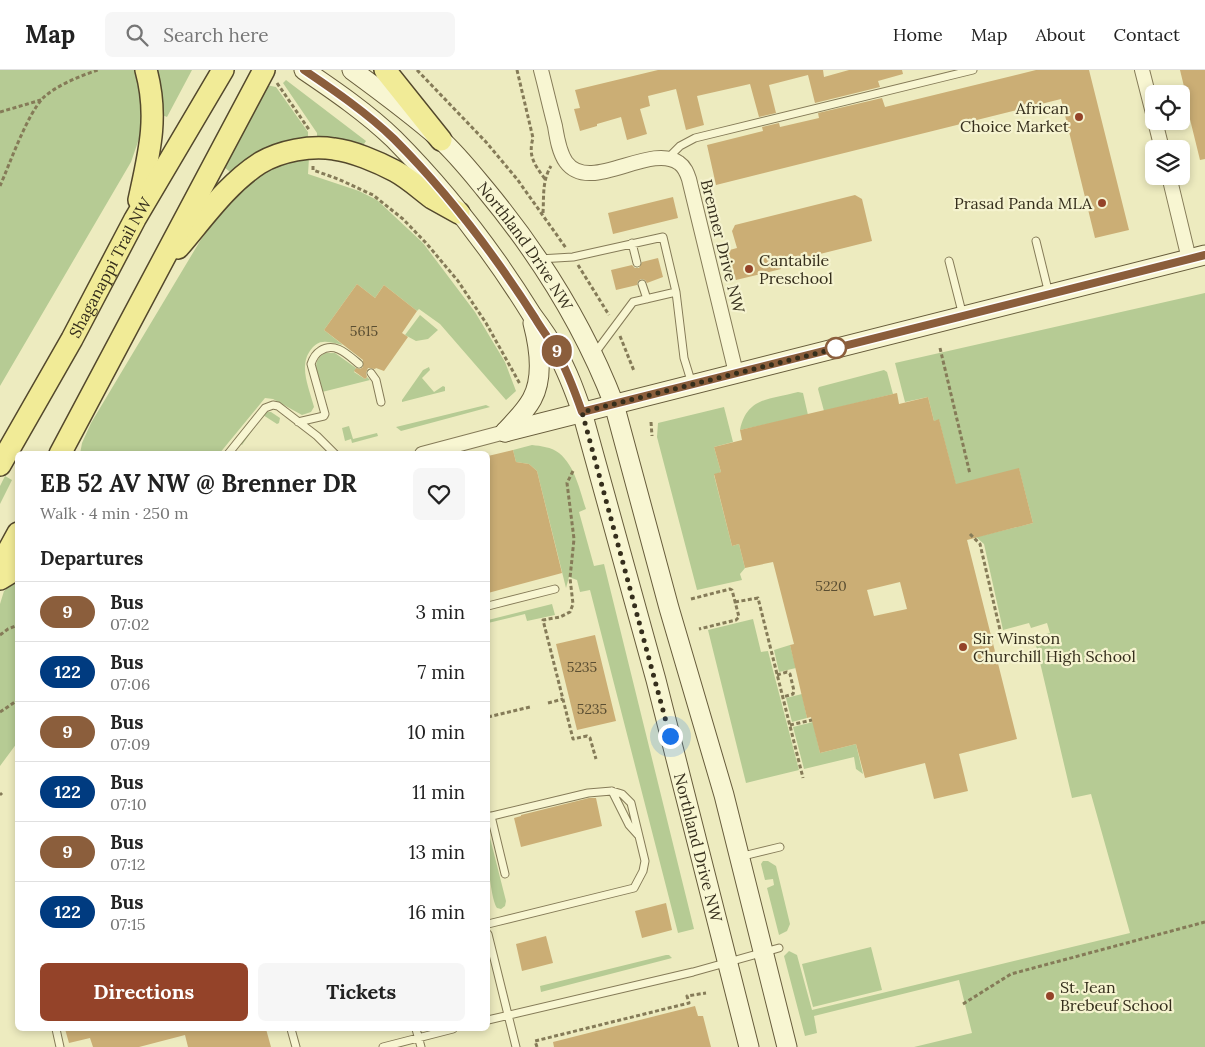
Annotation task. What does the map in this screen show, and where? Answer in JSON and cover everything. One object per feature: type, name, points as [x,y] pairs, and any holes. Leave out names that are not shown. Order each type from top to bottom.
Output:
[{"type":"main road","points":[[135,219],[150,148],[153,111],[146,70]]},
{"type":"main road","name":"Shaganappi Trail NW","points":[[0,466],[72,339],[135,219],[223,70]]},
{"type":"main road","points":[[385,70],[441,140]]},
{"type":"main road","points":[[61,451],[150,281],[270,75]]},
{"type":"main road","points":[[150,281],[239,179],[260,163],[297,150],[313,148],[334,149],[364,158],[396,171],[434,199],[459,213]]},
{"type":"main road","points":[[0,566],[15,538]]},
{"type":"main road","points":[[0,579],[15,570]]},
{"type":"street","name":"Northland Drive NW","points":[[304,70],[331,88],[393,138],[418,165],[495,258],[557,352],[569,377],[582,412],[656,680],[749,1047]]},
{"type":"street","name":"Northland Drive NW","points":[[352,70],[392,98],[441,140],[504,212],[538,259],[575,320],[593,355],[614,404],[669,608],[724,795],[739,857],[770,950],[787,1047]]},
{"type":"street","points":[[541,70],[563,157],[573,169],[589,173],[657,158],[668,158]]},
{"type":"street","points":[[1142,70],[1146,85]]},
{"type":"street","name":"Brenner Drive NW","points":[[668,158],[678,162],[685,169],[689,179],[736,373]]},
{"type":"street","points":[[433,451],[1197,257],[1172,185]]},
{"type":"street","points":[[505,432],[531,401],[539,382],[537,339],[528,308]]},
{"type":"lane","points":[[668,158],[680,146],[695,138],[973,70]]},
{"type":"lane","points":[[538,259],[572,257],[663,237],[676,292],[684,358],[692,384]]},
{"type":"lane","points":[[1036,241],[1049,295]]},
{"type":"lane","points":[[632,244],[637,263]]},
{"type":"lane","points":[[949,262],[963,316]]},
{"type":"lane","points":[[642,284],[647,299]]},
{"type":"lane","points":[[593,355],[633,302],[676,292]]},
{"type":"lane","points":[[298,422],[324,416],[325,413],[311,364],[313,357],[324,349],[334,348],[339,349],[359,364]]},
{"type":"lane","points":[[371,373],[376,380],[381,402]]},
{"type":"lane","points":[[230,451],[265,408],[273,405],[278,406],[317,436],[332,451]]},
{"type":"lane","points":[[490,605],[555,589]]},
{"type":"lane","points":[[612,791],[629,825],[638,835]]},
{"type":"lane","points":[[490,817],[588,793],[612,791],[622,794],[631,803],[645,866],[634,888],[490,924]]},
{"type":"lane","points":[[490,821],[505,874]]},
{"type":"lane","points":[[739,857],[780,847]]},
{"type":"lane","points":[[490,942],[516,1047]]},
{"type":"lane","points":[[490,1019],[693,972],[770,950]]},
{"type":"lane","points":[[56,1031],[60,1047]]},
{"type":"lane","points":[[292,1031],[296,1047]]},
{"type":"lane","points":[[416,1031],[421,1047]]},
{"type":"lane","points":[[383,1047],[445,1031]]},
{"type":"path","points":[[0,186],[32,114],[41,100],[51,91],[98,70]]},
{"type":"path","points":[[417,70],[486,142],[543,213],[616,326],[634,370]]},
{"type":"path","points":[[517,70],[533,138],[530,155],[545,179]]},
{"type":"path","points":[[270,75],[313,137]]},
{"type":"path","points":[[0,112],[41,100]]},
{"type":"path","points":[[543,213],[543,187],[545,179],[550,166],[563,157]]},
{"type":"path","points":[[312,158],[313,170],[373,195],[403,219],[427,244],[458,282],[486,323],[517,381],[525,390]]},
{"type":"path","points":[[940,348],[970,474]]},
{"type":"path","points":[[651,422],[652,436]]},
{"type":"path","points":[[573,471],[567,484],[574,539],[570,578],[573,604],[570,612],[560,617],[543,620],[574,740],[587,736],[590,738],[596,759]]},
{"type":"path","points":[[970,534],[980,544],[1000,630]]},
{"type":"path","points":[[692,598],[728,588],[732,590],[735,602],[738,619],[699,629]]},
{"type":"path","points":[[735,602],[758,598],[803,778]]},
{"type":"path","points":[[0,635],[15,626]]},
{"type":"path","points":[[777,675],[787,672],[790,674],[793,683],[793,694],[783,696]]},
{"type":"path","points":[[548,702],[563,699]]},
{"type":"path","points":[[0,712],[15,702]]},
{"type":"path","points":[[490,717],[530,707]]},
{"type":"path","points":[[790,725],[812,720]]},
{"type":"path","points":[[963,1004],[1011,974],[1205,922]]},
{"type":"path","points":[[537,1047],[535,1041],[689,1003],[687,996],[706,993]]},
{"type":"green space","points":[[0,70],[136,70],[144,100],[140,136],[131,162],[0,386]]},
{"type":"green space","points":[[154,70],[192,70],[167,117],[160,114]]},
{"type":"green space","points":[[286,80],[366,141],[362,147],[317,138],[317,133],[283,83]]},
{"type":"green space","points":[[266,85],[276,87],[308,132],[308,138],[275,145],[250,156],[230,172],[224,167]]},
{"type":"green space","points":[[309,158],[308,174],[359,191],[377,200],[423,243],[475,312],[505,362],[516,391],[506,400],[440,324],[419,309],[417,311],[384,285],[375,298],[357,284],[324,330],[343,345],[320,342],[308,354],[305,368],[307,384],[314,407],[311,412],[302,415],[273,399],[265,398],[221,451],[81,451],[91,423],[200,241],[217,217],[237,193],[259,174],[272,166],[295,159]]},
{"type":"green space","points":[[1205,293],[1205,1047],[914,1047],[972,1033],[959,980],[814,1016],[817,1033],[805,1036],[784,956],[789,951],[797,955],[812,1010],[1130,933],[1091,794],[1072,798],[1034,637],[1050,633],[1047,623],[1031,628],[1029,623],[1003,630],[984,544],[976,537],[1033,523],[1019,469],[958,493],[939,420],[934,421],[928,397],[905,402],[895,363]]},
{"type":"green space","points":[[420,315],[438,330],[428,339],[416,341],[405,335]]},
{"type":"green space","points":[[326,353],[335,353],[356,368],[354,372],[370,380],[322,392],[316,365],[321,356]]},
{"type":"green space","points":[[429,367],[430,370],[422,378],[434,392],[443,386],[445,391],[402,402],[423,370]]},
{"type":"green space","points":[[884,370],[887,372],[893,394],[824,411],[819,387]]},
{"type":"green space","points":[[798,392],[803,393],[808,415],[740,430],[743,419],[754,406],[769,399]]},
{"type":"green space","points":[[486,405],[490,407],[401,431],[396,427]]},
{"type":"green space","points":[[724,407],[733,442],[714,447],[721,472],[714,475],[732,546],[739,544],[745,568],[740,574],[742,580],[697,590],[657,437],[658,423]]},
{"type":"green space","points":[[265,412],[271,412],[280,418],[279,423],[277,424],[263,415],[242,445],[239,443]]},
{"type":"green space","points":[[349,426],[353,439],[377,433],[378,436],[352,443],[351,439],[345,441],[342,428]]},
{"type":"green space","points":[[532,445],[549,448],[565,458],[579,487],[586,509],[579,512],[594,566],[604,564],[694,929],[678,933],[590,590],[580,592],[577,580],[569,577],[566,588],[537,471],[529,464],[516,462],[513,450]]},
{"type":"green space","points":[[5,476],[12,480],[0,504],[0,486]]},
{"type":"green space","points":[[15,582],[15,746],[0,766],[0,604],[4,591]]},
{"type":"green space","points":[[552,604],[555,615],[527,621],[525,614],[490,623],[490,620]]},
{"type":"green space","points":[[753,619],[761,652],[768,651],[799,770],[746,783],[708,630]]},
{"type":"green space","points":[[790,645],[796,668],[779,672],[774,650]]},
{"type":"green space","points":[[802,694],[807,718],[792,722],[786,698]]},
{"type":"green space","points":[[813,722],[820,753],[856,744],[863,774],[856,769],[854,757],[804,769],[793,727]]},
{"type":"green space","points":[[490,838],[506,901],[505,906],[501,909],[497,908],[490,881]]},
{"type":"green space","points":[[763,861],[768,861],[776,866],[790,924],[787,931],[779,935],[767,888],[774,885],[773,879],[765,880],[761,864]]},
{"type":"green space","points":[[871,947],[882,990],[813,1007],[802,964]]},
{"type":"green space","points":[[666,955],[672,958],[541,992],[540,986]]},
{"type":"building","points":[[658,70],[823,70],[824,77],[849,70],[902,70],[903,74],[878,81],[880,87],[815,103],[808,75],[769,85],[776,113],[759,117],[750,84],[697,96],[704,125],[686,130],[676,89],[648,96],[650,106],[640,109],[647,134],[627,140],[621,117],[580,131],[574,109],[580,108],[575,90]]},
{"type":"building","points":[[1036,70],[1089,70],[1129,230],[1095,238],[1061,99],[716,185],[707,145],[763,131],[762,127],[779,123],[780,127],[819,118],[818,113],[882,98],[885,107]]},
{"type":"building","points":[[1180,70],[1205,70],[1205,159],[1200,160],[1190,119],[1190,85],[1184,85]]},
{"type":"building","points":[[855,195],[862,199],[872,241],[780,264],[781,269],[736,280],[734,275],[732,276],[726,251],[737,248],[732,231],[735,225]]},
{"type":"building","points":[[673,197],[678,218],[613,234],[608,213]]},
{"type":"building","points":[[658,258],[663,277],[647,283],[641,279],[637,285],[616,290],[611,270],[632,265],[635,268],[639,268],[642,262]]},
{"type":"building","points":[[357,284],[375,298],[384,285],[417,311],[402,333],[408,337],[384,371],[368,368],[365,379],[354,371],[356,368],[360,369],[363,367],[363,360],[324,330]]},
{"type":"building","points":[[897,393],[899,404],[928,397],[934,421],[939,419],[956,484],[1019,468],[1033,523],[967,540],[1017,739],[959,754],[968,791],[934,799],[925,763],[865,778],[856,744],[820,753],[811,717],[807,718],[790,645],[794,644],[773,562],[745,568],[739,544],[732,546],[714,474],[721,472],[714,447],[742,440],[740,430]],"holes":[[[900,582],[907,609],[874,616],[867,590]]]},
{"type":"building","points":[[513,450],[516,462],[529,464],[537,471],[562,573],[490,592],[490,456]]},
{"type":"building","points":[[595,635],[616,721],[577,730],[556,644]]},
{"type":"building","points":[[589,798],[596,798],[602,826],[521,847],[514,818]]},
{"type":"building","points":[[666,903],[672,930],[642,938],[635,911]]},
{"type":"building","points":[[546,936],[553,963],[522,971],[516,944]]},
{"type":"building","points":[[695,1006],[698,1016],[703,1016],[711,1047],[554,1047],[553,1042]]},
{"type":"building","points":[[66,1031],[267,1031],[271,1047],[188,1047],[185,1035],[139,1047],[93,1047],[90,1038],[69,1043]]},
{"type":"bus line","name":"9","points":[[304,70],[331,88],[393,138],[459,213],[495,258],[557,352],[582,412],[1205,255]]},
{"type":"place","name":"African Choice Market","points":[[1079,117]]},
{"type":"place","name":"Prasad Panda MLA","points":[[1102,203]]},
{"type":"place","name":"Cantabile Preschool","points":[[749,269]]},
{"type":"place","name":"Sir Winston Churchill High School","points":[[963,647]]},
{"type":"place","name":"St. Jean Brebeuf School","points":[[1050,996]]},
{"type":"route","points":[[670,736],[582,412],[838,348],[836,348]]}]
